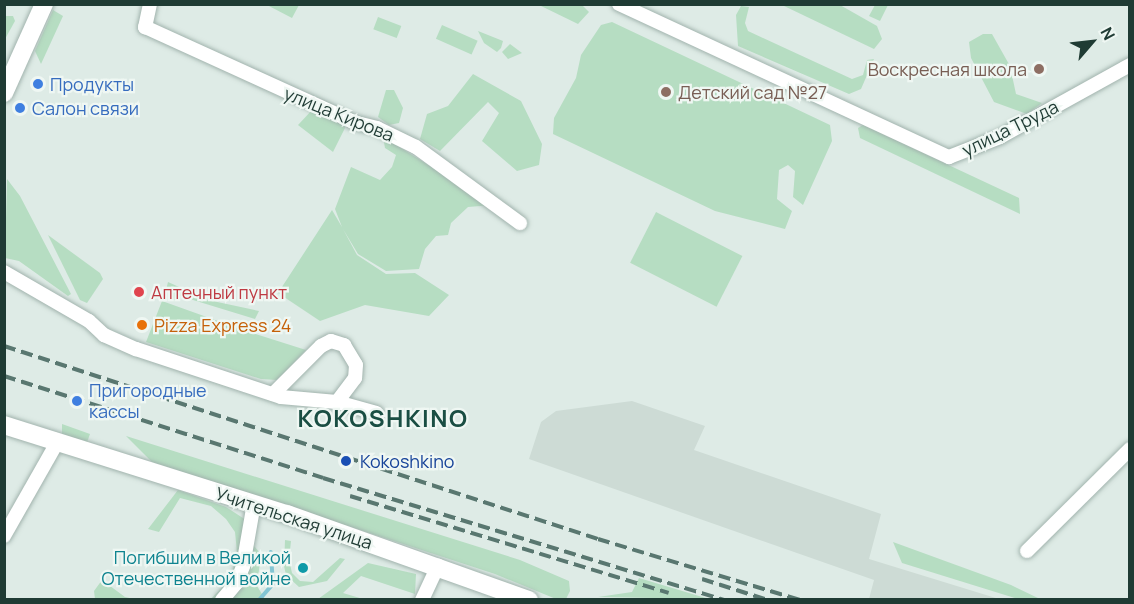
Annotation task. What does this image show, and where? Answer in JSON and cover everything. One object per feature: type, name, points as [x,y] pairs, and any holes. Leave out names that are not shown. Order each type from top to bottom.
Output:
[{"type":"street","points":[[4,93],[44,4]]},
{"type":"street","name":"улица Кирова","points":[[150,4],[145,27],[353,123],[394,135],[449,169],[520,223]]},
{"type":"street","name":"улица Труда","points":[[619,4],[950,157],[1000,137],[1130,65]]},
{"type":"street","points":[[4,272],[89,321],[113,340],[298,401],[337,402],[377,413]]},
{"type":"street","points":[[273,394],[321,346],[331,341],[344,345],[352,353],[357,370],[337,402]]},
{"type":"street","name":"Учительская улица","points":[[4,425],[254,503],[529,600]]},
{"type":"street","points":[[4,537],[58,441]]},
{"type":"street","points":[[1027,551],[1130,449]]},
{"type":"street","points":[[222,600],[237,582],[243,566],[254,503]]},
{"type":"street","points":[[422,600],[438,566]]},
{"type":"shaded area","points":[[632,401],[705,426],[694,450],[881,514],[869,559],[999,599],[869,599],[874,580],[529,459],[541,422],[556,411]]},
{"type":"green space","points":[[267,5],[299,5],[292,18]]},
{"type":"green space","points":[[539,5],[582,5],[589,12],[578,24]]},
{"type":"green space","points":[[782,5],[840,5],[877,26],[882,39],[874,49]]},
{"type":"green space","points":[[875,5],[888,5],[880,21],[869,16]]},
{"type":"green space","points":[[741,6],[749,7],[745,23],[748,31],[852,79],[863,75],[867,60],[874,59],[861,89],[849,94],[738,46],[736,15]]},
{"type":"green space","points":[[53,10],[63,16],[41,64],[35,51]]},
{"type":"green space","points":[[5,16],[13,16],[15,21],[5,39]]},
{"type":"green space","points":[[378,17],[401,26],[397,38],[373,29]]},
{"type":"green space","name":"Детский сад №27","points":[[612,22],[830,125],[832,141],[803,205],[793,197],[795,171],[788,165],[779,170],[777,199],[792,211],[785,229],[715,211],[553,134],[554,118],[576,78],[581,55],[601,25]]},
{"type":"green space","points":[[442,25],[478,41],[472,55],[436,39]]},
{"type":"green space","points":[[478,31],[503,41],[501,48],[497,52],[484,43]]},
{"type":"green space","points":[[983,34],[992,34],[1010,66],[1016,94],[1042,103],[1027,114],[994,102],[971,58],[969,42]]},
{"type":"green space","points":[[510,44],[522,53],[508,59],[502,52]]},
{"type":"green space","points":[[473,74],[521,101],[542,144],[539,165],[517,171],[482,141],[499,113],[488,102],[440,151],[420,139],[427,114],[448,106]]},
{"type":"green space","points":[[386,90],[394,90],[403,108],[399,123],[389,125],[378,117]]},
{"type":"green space","points":[[313,109],[344,123],[345,128],[333,152],[298,125]]},
{"type":"green space","points":[[863,125],[1019,198],[1020,214],[860,138],[858,128]]},
{"type":"green space","points":[[383,137],[493,205],[468,207],[451,223],[448,235],[436,236],[425,249],[419,269],[386,271],[358,254],[343,229],[357,255],[386,274],[415,273],[449,295],[429,316],[365,305],[320,321],[278,293],[332,210],[342,227],[335,209],[351,167],[380,180],[392,167],[396,155],[385,148]]},
{"type":"green space","points":[[7,179],[20,196],[71,294],[68,296],[19,261],[5,258]]},
{"type":"green space","points":[[656,212],[742,256],[717,307],[630,263]]},
{"type":"green space","points":[[48,235],[100,273],[103,279],[87,303],[80,300]]},
{"type":"green space","points":[[168,282],[208,300],[259,311],[255,319],[180,296],[175,301],[166,290]]},
{"type":"green space","points":[[162,301],[306,350],[277,380],[261,379],[146,342]]},
{"type":"green space","points":[[62,424],[90,434],[86,445],[62,434]]},
{"type":"green space","points":[[126,436],[520,560],[569,581],[570,591],[566,599],[556,599],[495,574],[152,462]]},
{"type":"green space","points":[[178,490],[226,507],[246,520],[242,532],[261,554],[257,586],[265,599],[211,599],[231,578],[237,552],[235,532],[226,519],[211,506],[180,498],[159,532],[148,529]]},
{"type":"green space","points":[[285,540],[291,541],[289,560],[292,573],[300,581],[313,582],[340,558],[345,559],[327,581],[299,587],[286,575]]},
{"type":"green space","points":[[893,542],[1011,585],[1040,599],[1018,599],[902,563]]},
{"type":"green space","points":[[368,563],[416,574],[415,594],[361,576],[343,593],[363,599],[318,599]]},
{"type":"green space","points":[[639,578],[709,599],[598,597],[632,592]]},
{"type":"green space","points":[[102,580],[125,597],[134,599],[95,599],[94,591]]},
{"type":"waterway","points":[[259,600],[273,584],[271,552]]},
{"type":"railway","points":[[4,346],[598,539],[800,600]]},
{"type":"railway","points":[[4,376],[323,478],[724,600]]},
{"type":"railway","points":[[350,496],[669,593]]},
{"type":"railway","points":[[702,579],[768,600]]},
{"type":"place","name":"Воскресная школа","points":[[1039,69]]},
{"type":"place","name":"Продукты","points":[[38,84]]},
{"type":"place","name":"Детский сад №27","points":[[666,92]]},
{"type":"place","name":"Салон связи","points":[[20,108]]},
{"type":"place","name":"Аптечный пункт","points":[[139,292]]},
{"type":"place","name":"Pizza Express 24","points":[[142,325]]},
{"type":"place","name":"Пригородные кассы","points":[[77,401]]},
{"type":"place","name":"Kokoshkino","points":[[346,461]]},
{"type":"place","name":"Погибшим в Великой Отечественной войне","points":[[303,568]]},
{"type":"district","name":"KOKOSHKINO","points":[[383,418]]}]
